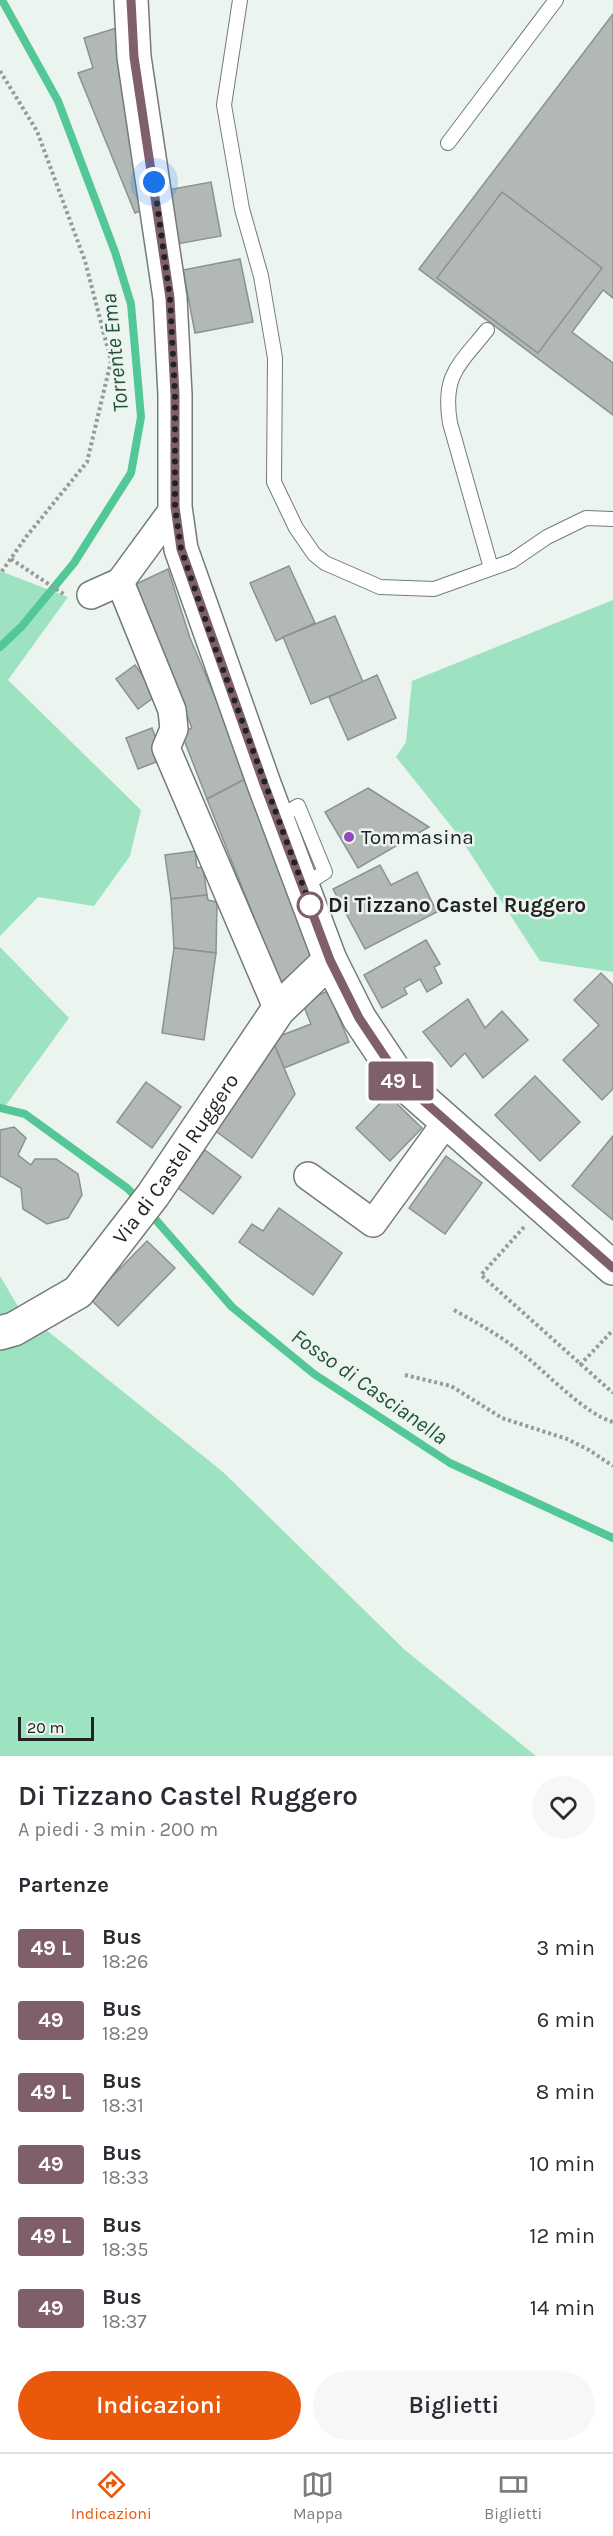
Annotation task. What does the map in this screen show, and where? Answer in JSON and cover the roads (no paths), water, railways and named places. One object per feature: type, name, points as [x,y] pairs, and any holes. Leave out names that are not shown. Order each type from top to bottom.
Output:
[{"type":"main road","points":[[131,0],[134,57],[170,298],[175,395],[175,507],[181,549],[330,960],[359,1018],[401,1081],[613,1268]]},
{"type":"main road","name":"Via di Castel Ruggero","points":[[0,1333],[14,1329],[78,1292],[153,1195],[278,1010],[330,960]]},
{"type":"street","points":[[91,595],[120,582],[175,507]]},
{"type":"street","points":[[120,582],[172,710],[174,729],[166,748],[278,1010]]},
{"type":"street","points":[[308,1176],[373,1223],[447,1121]]},
{"type":"lane","points":[[240,0],[224,105],[242,209],[261,276],[275,358],[274,482],[296,528],[314,554],[325,562],[380,587],[434,589],[512,561],[547,537],[586,518],[613,519]]},
{"type":"lane","points":[[448,142],[556,0]]},
{"type":"lane","points":[[487,330],[452,375],[447,403],[450,423],[491,568]]},
{"type":"waterway","name":"Torrente Ema","points":[[0,647],[22,626],[74,563],[131,473],[141,417],[131,304],[115,252],[58,101],[2,0]]},
{"type":"waterway","name":"Fosso di Cascianella","points":[[0,1108],[25,1114],[127,1188],[139,1200]]},
{"type":"waterway","name":"Fosso di Cascianella","points":[[149,1212],[232,1307],[314,1374],[450,1463],[613,1538]]},
{"type":"place","name":"Tommasina","points":[[349,837]]},
{"type":"place","name":"Di Tizzano Castel Ruggero","points":[[310,905]]}]
